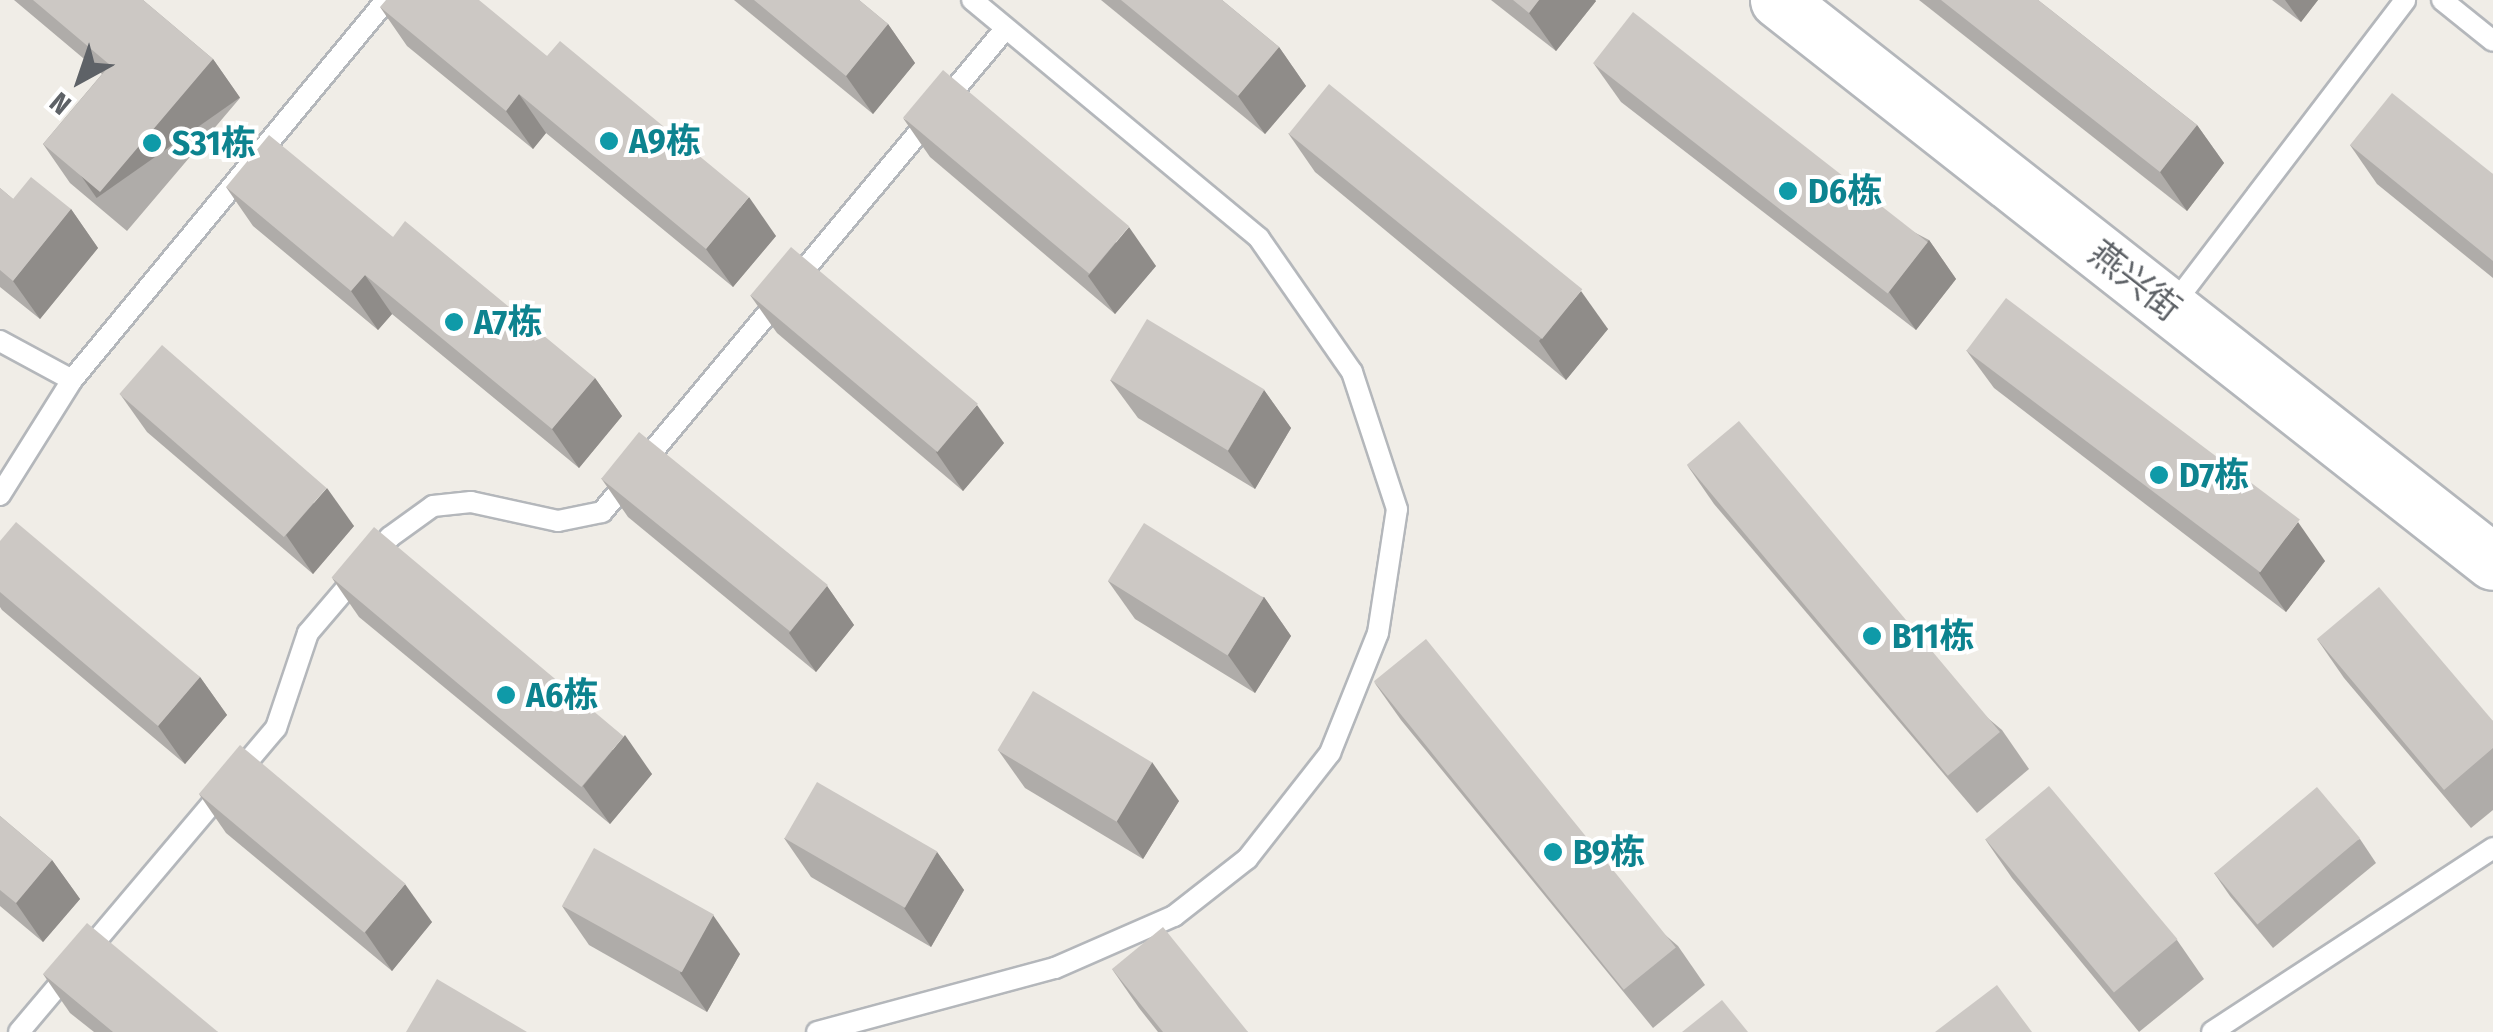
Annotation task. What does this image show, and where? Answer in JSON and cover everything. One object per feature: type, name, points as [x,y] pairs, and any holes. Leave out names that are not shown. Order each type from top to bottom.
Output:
[{"type":"street","name":"燕兴街","points":[[1778,0],[2493,562]]},
{"type":"lane","points":[[0,495],[72,380],[386,0]]},
{"type":"lane","points":[[817,1032],[1054,968],[1174,916],[1248,859],[1330,753],[1378,633],[1396,509],[1352,372],[1258,238],[972,0]]},
{"type":"lane","points":[[2170,309],[2404,0]]},
{"type":"lane","points":[[2442,0],[2493,41]]},
{"type":"lane","points":[[19,1032],[276,728],[308,633],[390,537],[433,506],[471,502],[558,522],[602,512],[1006,28]]},
{"type":"lane","points":[[0,340],[72,380]]},
{"type":"lane","points":[[2212,1032],[2493,848]]},
{"type":"building","points":[[33,0],[143,0],[213,59],[100,192],[43,144],[110,65]]},
{"type":"building","name":"A9栋","points":[[386,0],[479,0],[547,56],[560,41],[749,197],[706,249],[519,94],[506,111],[380,7]]},
{"type":"building","points":[[754,0],[859,0],[888,24],[846,76]]},
{"type":"building","points":[[1121,0],[1222,0],[1279,47],[1238,96]]},
{"type":"building","points":[[1513,0],[1539,0],[1529,13]]},
{"type":"building","points":[[1941,0],[2038,0],[2197,125],[2160,172]]},
{"type":"building","name":"D6栋","points":[[1633,12],[1928,242],[1888,293],[1593,63]]},
{"type":"building","points":[[943,70],[1129,226],[1089,274],[903,117]]},
{"type":"building","points":[[1329,84],[1582,289],[1542,339],[1289,134]]},
{"type":"building","points":[[2392,93],[2493,174],[2493,261],[2350,145]]},
{"type":"building","name":"A7栋","points":[[269,135],[393,237],[405,221],[595,378],[552,429],[365,275],[351,291],[226,187]]},
{"type":"building","points":[[31,177],[71,209],[13,281],[0,270],[0,188],[13,199]]},
{"type":"building","points":[[791,247],[978,404],[937,452],[751,295]]},
{"type":"building","name":"D7栋","points":[[2006,298],[2300,519],[2260,572],[1966,351]]},
{"type":"building","points":[[1147,319],[1264,390],[1228,450],[1110,380]]},
{"type":"building","points":[[162,345],[327,488],[284,537],[119,394]]},
{"type":"building","name":"B11栋","points":[[1739,421],[2000,732],[1948,776],[1687,465]]},
{"type":"building","points":[[639,432],[828,585],[790,632],[601,479]]},
{"type":"building","points":[[16,522],[200,677],[158,726],[0,592],[0,541]]},
{"type":"building","points":[[1144,523],[1264,598],[1228,655],[1108,581]]},
{"type":"building","name":"A6栋","points":[[374,527],[624,737],[581,787],[332,578]]},
{"type":"building","points":[[2379,587],[2493,721],[2493,748],[2444,790],[2317,639]]},
{"type":"building","name":"B9栋","points":[[1426,639],[1676,948],[1624,990],[1374,681]]},
{"type":"building","points":[[1033,691],[1152,763],[1117,822],[997,750]]},
{"type":"building","points":[[240,745],[405,884],[364,933],[199,794]]},
{"type":"building","points":[[817,782],[937,852],[905,908],[784,838]]},
{"type":"building","points":[[2049,786],[2178,939],[2114,993],[1985,839]]},
{"type":"building","points":[[2317,787],[2360,838],[2257,924],[2214,873]]},
{"type":"building","points":[[0,816],[52,860],[16,903],[0,890]]},
{"type":"building","points":[[594,848],[714,914],[682,972],[562,906]]},
{"type":"building","points":[[87,923],[218,1032],[113,1032],[43,974]]},
{"type":"building","points":[[1163,927],[1248,1032],[1163,1032],[1112,969]]},
{"type":"building","points":[[437,979],[527,1032],[406,1032]]},
{"type":"building","points":[[1997,985],[2032,1032],[1935,1032]]},
{"type":"building","points":[[1722,1000],[1748,1032],[1682,1032]]},
{"type":"place","name":"A9栋","points":[[609,141]]},
{"type":"place","name":"S31栋","points":[[152,143]]},
{"type":"place","name":"D6栋","points":[[1788,191]]},
{"type":"place","name":"A7栋","points":[[454,322]]},
{"type":"place","name":"D7栋","points":[[2159,475]]},
{"type":"place","name":"B11栋","points":[[1872,636]]},
{"type":"place","name":"A6栋","points":[[506,695]]},
{"type":"place","name":"B9栋","points":[[1553,852]]}]
